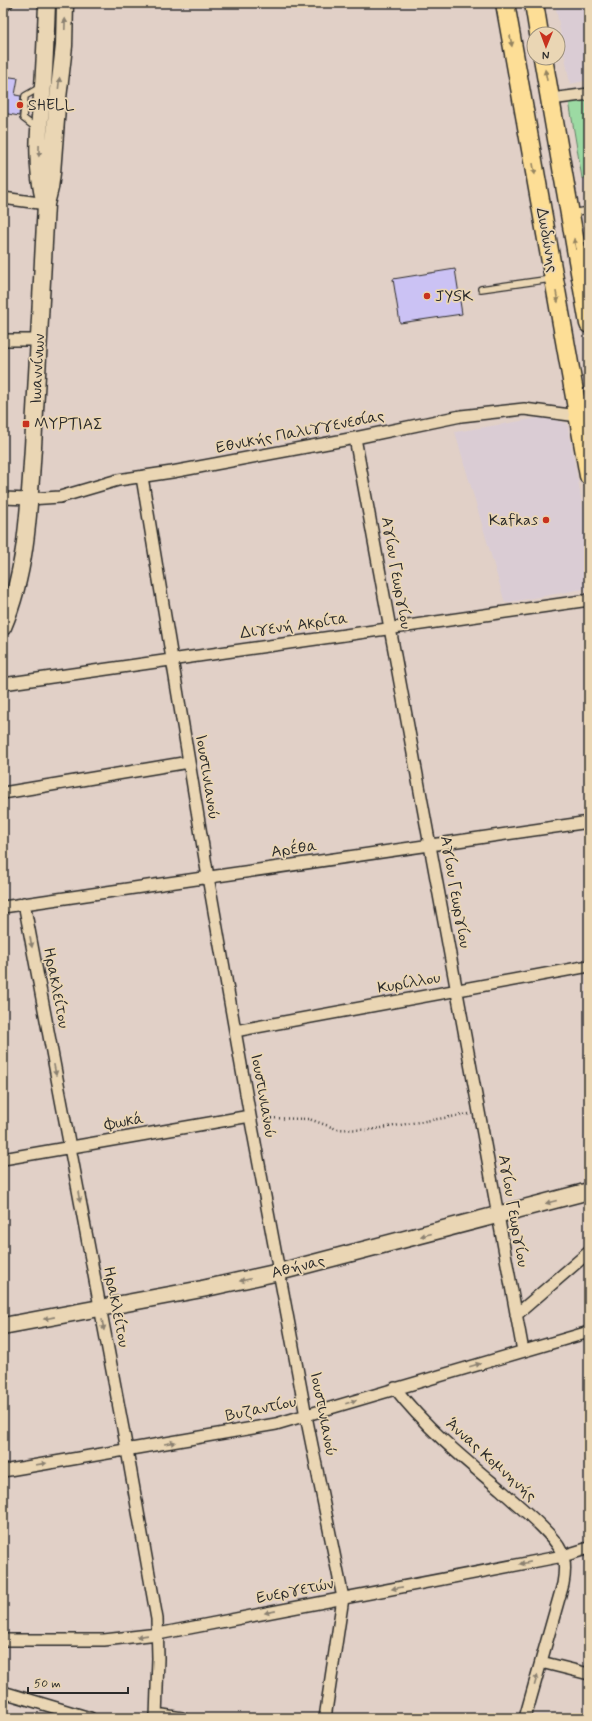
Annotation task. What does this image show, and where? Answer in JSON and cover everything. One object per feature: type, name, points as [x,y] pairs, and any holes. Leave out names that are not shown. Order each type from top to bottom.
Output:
[{"type":"main road","points":[[46,204],[39,174],[47,3]]},
{"type":"main road","points":[[46,204],[52,173],[56,107],[64,46],[65,3]]},
{"type":"main road","name":"Δωδώνης","points":[[505,3],[589,476]]},
{"type":"main road","points":[[534,3],[538,26]]},
{"type":"main road","name":"Δωδώνης","points":[[545,66],[587,305],[589,324]]},
{"type":"main road","name":"Ιωαννίνων","points":[[3,627],[19,572],[29,499],[40,340],[46,204]]},
{"type":"main road","name":"Αθήνας","points":[[3,1326],[279,1272],[589,1192]]},
{"type":"street","points":[[3,6],[8,3]]},
{"type":"street","points":[[551,99],[589,94]]},
{"type":"street","points":[[3,198],[46,204]]},
{"type":"street","points":[[3,340],[40,340]]},
{"type":"street","name":"Εθνικής Παλιγγενεσίας","points":[[3,498],[29,499],[60,497],[118,480],[142,477],[355,438],[461,416],[493,411],[535,409],[578,416]]},
{"type":"street","name":"Αγίου Γεωργίου","points":[[355,438],[523,1351]]},
{"type":"street","name":"Ιουστινιανού","points":[[142,477],[208,877],[250,1116],[306,1416],[343,1598],[325,1718]]},
{"type":"street","name":"Διγενή Ακρίτα","points":[[3,684],[589,600]]},
{"type":"street","points":[[3,793],[189,762]]},
{"type":"street","name":"Αρέθα","points":[[3,906],[589,822]]},
{"type":"street","name":"Ηρακλείτου","points":[[24,904],[100,1308],[158,1634],[156,1716]]},
{"type":"street","name":"Κυρίλλου","points":[[235,1031],[589,966]]},
{"type":"street","name":"Φωκά","points":[[3,1159],[250,1116]]},
{"type":"street","points":[[516,1315],[589,1252]]},
{"type":"street","name":"Βυζαντίου","points":[[3,1471],[270,1425],[306,1416],[395,1388],[589,1332]]},
{"type":"street","name":"Άννας Κομνηνής","points":[[395,1388],[457,1453],[535,1521],[554,1540],[562,1551],[563,1556]]},
{"type":"street","name":"Ευεργετών","points":[[3,1640],[104,1640],[158,1634],[563,1556],[589,1548]]},
{"type":"street","points":[[525,1718],[564,1577],[563,1556]]},
{"type":"street","points":[[541,1662],[589,1674]]},
{"type":"street","points":[[3,1692],[90,1718]]},
{"type":"street","points":[[156,1716],[182,1718]]},
{"type":"lane","points":[[570,213],[589,210]]},
{"type":"lane","points":[[481,289],[554,278]]},
{"type":"path","points":[[250,1116],[268,1119],[309,1119],[338,1129],[369,1130],[479,1113]]},
{"type":"shaded area","points":[[555,3],[589,3],[589,80],[570,84],[566,62],[566,26],[559,26]]},
{"type":"shaded area","points":[[582,178],[589,178],[589,215]]},
{"type":"shaded area","points":[[544,417],[567,423],[589,539],[589,588],[505,603],[455,432]]},
{"type":"green space","points":[[589,99],[589,178],[582,178],[569,101]]},
{"type":"building","points":[[3,76],[18,78],[15,95],[21,96],[19,116],[3,113]]},
{"type":"building","name":"JYSK","points":[[455,269],[462,314],[400,323],[393,279]]},
{"type":"place","name":"SHELL","points":[[20,105]]},
{"type":"place","name":"JYSK","points":[[427,296]]},
{"type":"place","name":"ΜΥΡΤΙΑΣ","points":[[26,424]]},
{"type":"place","name":"Kafkas","points":[[546,520]]}]
